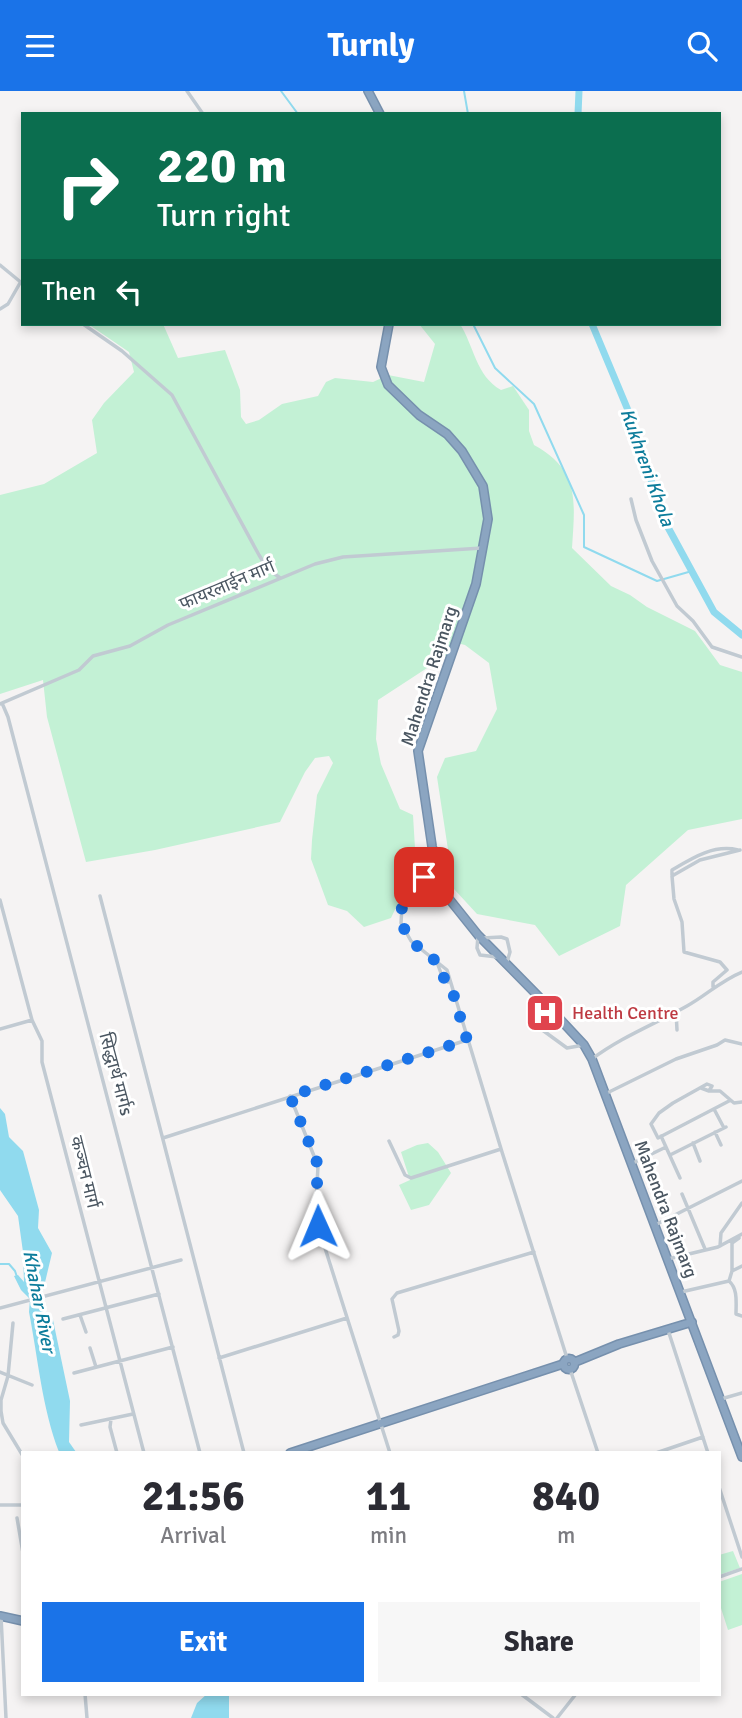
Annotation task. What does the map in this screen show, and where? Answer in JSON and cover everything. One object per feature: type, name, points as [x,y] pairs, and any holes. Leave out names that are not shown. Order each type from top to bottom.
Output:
[{"type":"highway","points":[[368,91],[379,112]]},
{"type":"highway","name":"Mahendra Rajmarg","points":[[389,326],[382,356],[383,375],[388,385],[419,415],[447,434],[472,466],[483,486],[488,519],[476,584],[418,751],[421,783],[442,890],[480,937],[583,1045],[592,1059],[740,1445],[742,1457]]},
{"type":"highway","points":[[295,1451],[692,1322]]},
{"type":"highway","points":[[1,1616],[21,1621]]},
{"type":"street","points":[[187,91],[202,112]]},
{"type":"street","points":[[0,265],[21,283],[8,304],[0,309]]},
{"type":"street","points":[[86,326],[139,365],[172,395],[259,555],[267,568],[281,578]]},
{"type":"street","points":[[631,499],[652,561],[677,606],[693,621],[712,647],[742,657]]},
{"type":"street","name":"फायरलाईन मार्ग","points":[[1,704],[79,670],[93,656],[130,646],[168,625],[315,564],[343,557],[482,548]]},
{"type":"street","name":"सिद्धार्थ मार्गs","points":[[1,704],[8,717],[199,1451]]},
{"type":"street","points":[[672,876],[700,860],[740,850],[713,850],[672,870],[672,876],[674,899],[682,922],[684,952],[720,962],[727,970],[713,982],[713,987]]},
{"type":"street","points":[[439,875],[419,879],[405,897],[400,915],[401,923],[411,941],[447,970],[501,1150],[597,1451]]},
{"type":"street","points":[[100,896],[243,1451]]},
{"type":"street","name":"कञ्चन मार्ग","points":[[0,900],[32,1020],[42,1041],[42,1062],[143,1451]]},
{"type":"street","points":[[500,957],[480,955],[477,948],[480,937],[507,939],[510,952],[507,964]]},
{"type":"street","points":[[592,1059],[606,1048],[689,1005],[713,987],[742,972]]},
{"type":"street","points":[[677,1011],[677,1030]]},
{"type":"street","points":[[0,1029],[32,1020]]},
{"type":"street","points":[[530,1021],[567,1048],[583,1045]]},
{"type":"street","points":[[162,1138],[467,1040]]},
{"type":"street","points":[[605,1094],[676,1059],[725,1040],[742,1044]]},
{"type":"street","points":[[729,1101],[658,1138],[651,1124],[659,1113],[700,1087],[710,1084],[712,1086],[709,1091],[720,1091],[729,1101],[742,1102]]},
{"type":"street","points":[[290,1096],[318,1165],[318,1226],[389,1451]]},
{"type":"street","points":[[670,1155],[725,1127],[714,1109]]},
{"type":"street","points":[[715,1132],[720,1145]]},
{"type":"street","points":[[661,1136],[680,1178]]},
{"type":"street","points":[[389,1141],[405,1175],[411,1178],[501,1150]]},
{"type":"street","points":[[693,1143],[700,1161]]},
{"type":"street","points":[[632,1164],[666,1147]]},
{"type":"street","points":[[655,1225],[742,1181]]},
{"type":"street","points":[[682,1194],[705,1249]]},
{"type":"street","points":[[720,1246],[721,1233],[742,1203]]},
{"type":"street","points":[[668,1259],[720,1246],[742,1236]]},
{"type":"street","points":[[729,1281],[732,1271],[732,1243],[742,1236]]},
{"type":"street","points":[[394,1336],[398,1335],[399,1331],[392,1299],[397,1293],[534,1252]]},
{"type":"street","points":[[0,1308],[181,1260]]},
{"type":"street","points":[[732,1271],[742,1266]]},
{"type":"street","points":[[681,1292],[729,1281],[736,1294],[736,1314],[742,1316]]},
{"type":"street","points":[[63,1319],[159,1294]]},
{"type":"street","points":[[80,1315],[86,1332]]},
{"type":"street","points":[[219,1358],[347,1318]]},
{"type":"street","points":[[13,1323],[8,1376],[1,1400],[3,1423],[21,1453]]},
{"type":"street","points":[[668,1330],[707,1451]]},
{"type":"street","points":[[90,1347],[96,1367]]},
{"type":"street","points":[[74,1373],[173,1347]]},
{"type":"street","points":[[0,1372],[32,1385]]},
{"type":"street","points":[[722,1399],[742,1392]]},
{"type":"street","points":[[81,1425],[133,1414]]},
{"type":"street","points":[[111,1419],[110,1427],[116,1451]]},
{"type":"street","points":[[662,1451],[703,1437]]},
{"type":"street","points":[[721,1493],[742,1557]]},
{"type":"street","points":[[0,1504],[21,1505]]},
{"type":"street","points":[[16,1518],[21,1543]]},
{"type":"street","points":[[721,1576],[742,1569]]},
{"type":"street","points":[[1,1616],[6,1718]]},
{"type":"street","points":[[85,1696],[87,1718]]},
{"type":"street","points":[[524,1696],[555,1718],[574,1696]]},
{"type":"green space","points":[[91,326],[164,326],[178,358],[225,350],[240,390],[241,417],[246,424],[259,420],[282,404],[318,396],[326,382],[335,378],[373,382],[388,375],[424,382],[435,344],[421,326],[461,326],[486,377],[501,390],[513,386],[529,410],[529,431],[534,445],[560,465],[567,476],[573,501],[572,548],[611,586],[695,631],[720,665],[742,672],[742,819],[688,830],[626,885],[620,926],[559,956],[535,925],[477,914],[454,889],[437,777],[445,758],[476,751],[497,709],[489,663],[465,645],[453,642],[447,655],[378,700],[376,739],[381,764],[400,809],[413,815],[416,865],[391,918],[364,927],[347,911],[328,905],[311,859],[317,795],[333,763],[329,756],[315,758],[280,822],[155,850],[86,862],[47,717],[43,680],[0,694],[0,495],[44,484],[97,453],[92,420],[104,403],[134,372],[129,352]]},
{"type":"green space","points":[[428,1143],[438,1152],[451,1173],[429,1205],[411,1210],[399,1185],[410,1180],[401,1152]]},
{"type":"green space","points":[[733,1551],[740,1568],[721,1574],[721,1554]]},
{"type":"green space","points":[[742,1574],[742,1625],[728,1630],[721,1608],[721,1581]]},
{"type":"water","points":[[0,1108],[5,1114],[9,1137],[23,1151],[39,1210],[38,1228],[52,1253],[42,1295],[35,1298],[53,1320],[70,1401],[69,1442],[75,1451],[59,1451],[48,1418],[29,1312],[30,1299],[21,1290],[14,1276],[18,1275],[24,1282],[18,1216],[0,1190]]},
{"type":"water","points":[[205,1696],[229,1696],[229,1718],[191,1718],[197,1703]]},
{"type":"waterway","points":[[281,91],[297,112]]},
{"type":"waterway","points":[[464,91],[468,112]]},
{"type":"waterway","name":"Kukhreni Khola","points":[[578,112],[579,91]]},
{"type":"waterway","points":[[474,326],[495,368],[534,404],[584,515],[584,547],[657,581],[692,571]]},
{"type":"waterway","name":"Kukhreni Khola","points":[[593,326],[630,415],[664,520],[714,612],[742,635]]},
{"type":"waterway","name":"Khahar River","points":[[0,1264],[9,1264],[17,1277]]},
{"type":"place","name":"Health Centre","points":[[545,1013]]},
{"type":"route","points":[[318,1226],[316,1203],[320,1172],[290,1096],[467,1040],[450,983],[442,976],[438,963],[411,941],[401,923],[400,915],[405,897],[419,879],[424,877]]}]
